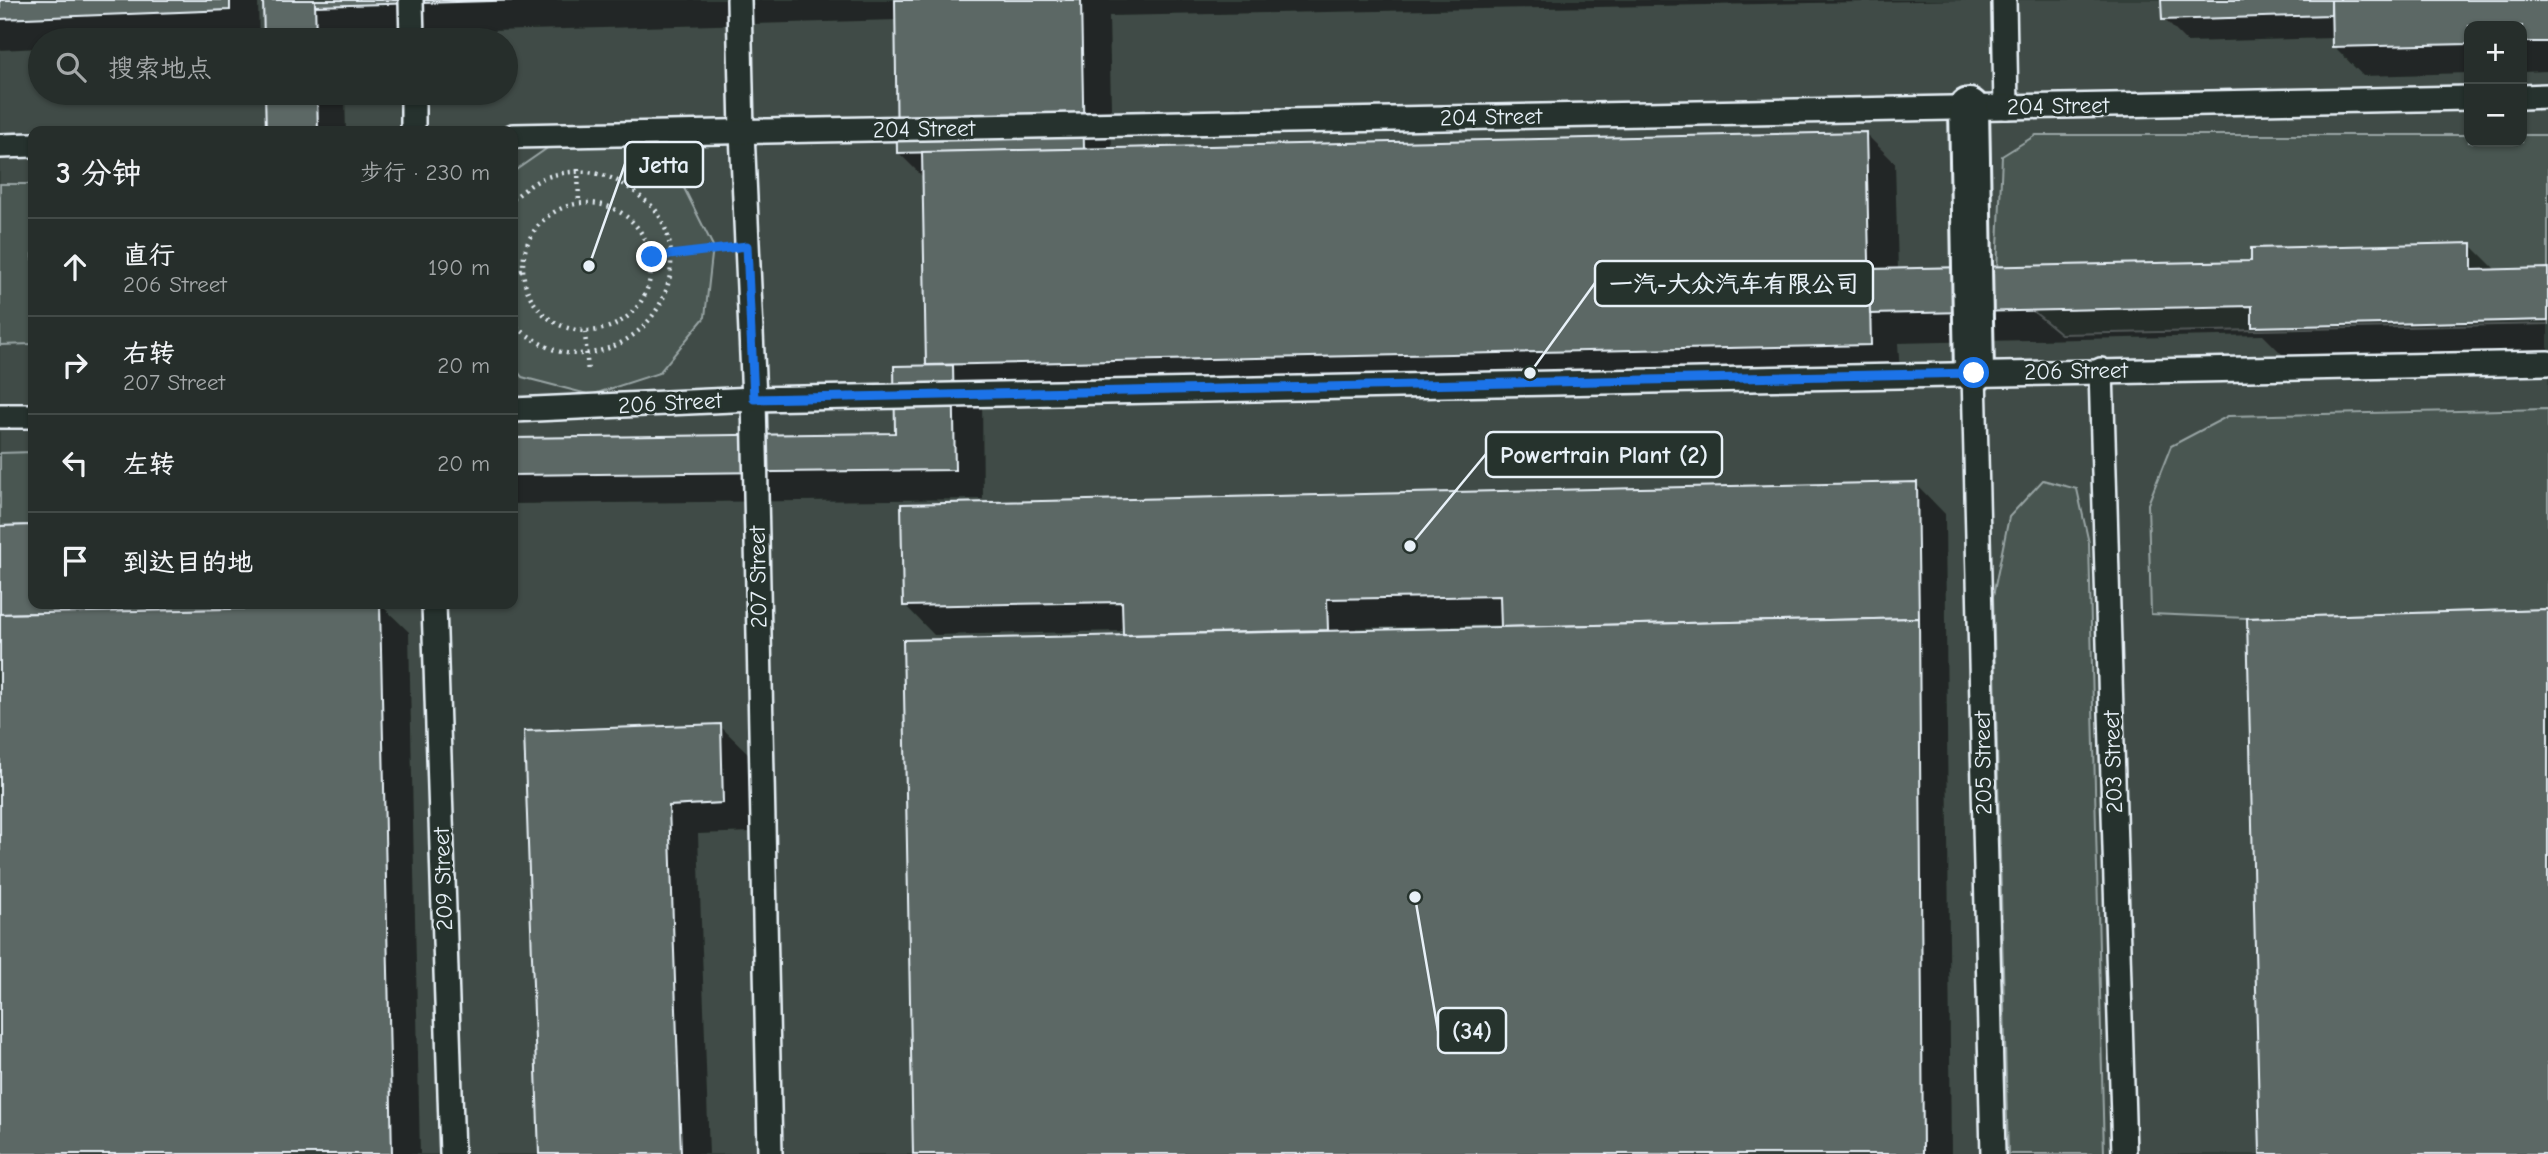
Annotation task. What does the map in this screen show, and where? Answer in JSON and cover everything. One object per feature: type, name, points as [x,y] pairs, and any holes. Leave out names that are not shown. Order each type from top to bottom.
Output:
[{"type":"street","points":[[1969,108],[1974,373]]},
{"type":"lane","points":[[411,0],[412,28]]},
{"type":"lane","name":"207 Street","points":[[739,0],[754,399],[770,1154]]},
{"type":"lane","points":[[2004,0],[2006,107]]},
{"type":"lane","points":[[2527,97],[2548,96]]},
{"type":"lane","name":"204 Street","points":[[518,136],[2464,98]]},
{"type":"lane","points":[[413,105],[413,126]]},
{"type":"lane","points":[[0,146],[28,145]]},
{"type":"lane","name":"206 Street","points":[[518,411],[754,399],[2548,363]]},
{"type":"lane","name":"203 Street","points":[[2101,370],[2124,1154]]},
{"type":"lane","name":"205 Street","points":[[1974,373],[1993,1154]]},
{"type":"lane","points":[[0,416],[28,416]]},
{"type":"lane","name":"209 Street","points":[[434,609],[452,1154]]},
{"type":"path","points":[[518,195],[541,179],[578,170],[623,181],[657,212],[672,256],[663,303],[632,339],[587,356],[541,347],[518,328]]},
{"type":"path","points":[[579,203],[612,207],[638,227],[652,257],[647,294],[622,323],[586,332],[555,324],[532,301],[523,270],[526,246],[538,225],[556,210],[579,203]]},
{"type":"path","points":[[652,257],[747,246]]},
{"type":"path","points":[[518,270],[523,270]]},
{"type":"path","points":[[586,332],[589,407]]},
{"type":"shaded area","points":[[0,0],[2548,0],[2548,1154],[0,1154]]},
{"type":"shaded area","points":[[2036,135],[2464,135],[2464,147],[2527,147],[2527,135],[2548,135],[2548,324],[2061,334],[2028,307],[1997,271],[2002,156]]},
{"type":"shaded area","points":[[620,145],[681,182],[713,246],[705,317],[659,373],[591,395],[522,377],[518,372],[518,169],[549,147]]},
{"type":"shaded area","points":[[0,184],[28,184],[28,344],[0,345]]},
{"type":"shaded area","points":[[2548,409],[2548,609],[2247,618],[2151,614],[2148,504],[2171,446],[2228,416]]},
{"type":"shaded area","points":[[28,452],[28,525],[0,526],[0,453]]},
{"type":"shaded area","points":[[2043,480],[2077,489],[2089,543],[2104,1154],[2008,1154],[1993,596],[2009,517]]},
{"type":"building","points":[[0,0],[230,0],[230,10],[0,19]]},
{"type":"building","points":[[263,0],[315,0],[316,28],[264,28]]},
{"type":"building","points":[[315,0],[528,0],[315,6]]},
{"type":"building","points":[[895,0],[1081,0],[1084,149],[897,153]]},
{"type":"building","points":[[2161,0],[2331,0],[2331,15],[2162,20]]},
{"type":"building","points":[[2331,0],[2548,0],[2548,42],[2527,42],[2527,21],[2464,21],[2464,44],[2332,47]]},
{"type":"building","points":[[265,105],[317,105],[318,126],[266,126]]},
{"type":"building","points":[[1866,132],[1871,345],[926,365],[922,152]]},
{"type":"building","points":[[2472,243],[2472,270],[2548,268],[2548,320],[2252,327],[2252,306],[1870,314],[1869,269],[2251,261],[2251,248]]},
{"type":"building","points":[[953,365],[955,470],[518,475],[518,438],[895,433],[894,366]]},
{"type":"building","points":[[1917,482],[1919,618],[1501,627],[1500,596],[1327,599],[1328,630],[1123,635],[1122,602],[903,606],[901,504]]},
{"type":"building","points":[[28,525],[28,609],[228,609],[0,614],[0,526]]},
{"type":"building","points":[[380,609],[392,1154],[0,1154],[0,614]]},
{"type":"building","points":[[2548,609],[2548,1154],[2260,1154],[2247,618]]},
{"type":"building","points":[[1919,618],[1923,1154],[913,1154],[903,640]]},
{"type":"building","points":[[721,724],[723,803],[669,806],[681,1154],[539,1154],[524,731]]},
{"type":"place","name":"Jetta","points":[[589,266]]},
{"type":"place","name":"一汽-大众汽车有限公司","points":[[1530,373]]},
{"type":"place","name":"Powertrain Plant (2)","points":[[1410,546]]},
{"type":"place","name":"(34)","points":[[1415,897]]},
{"type":"route","points":[[652,257],[747,246],[754,399],[1974,373]]}]
